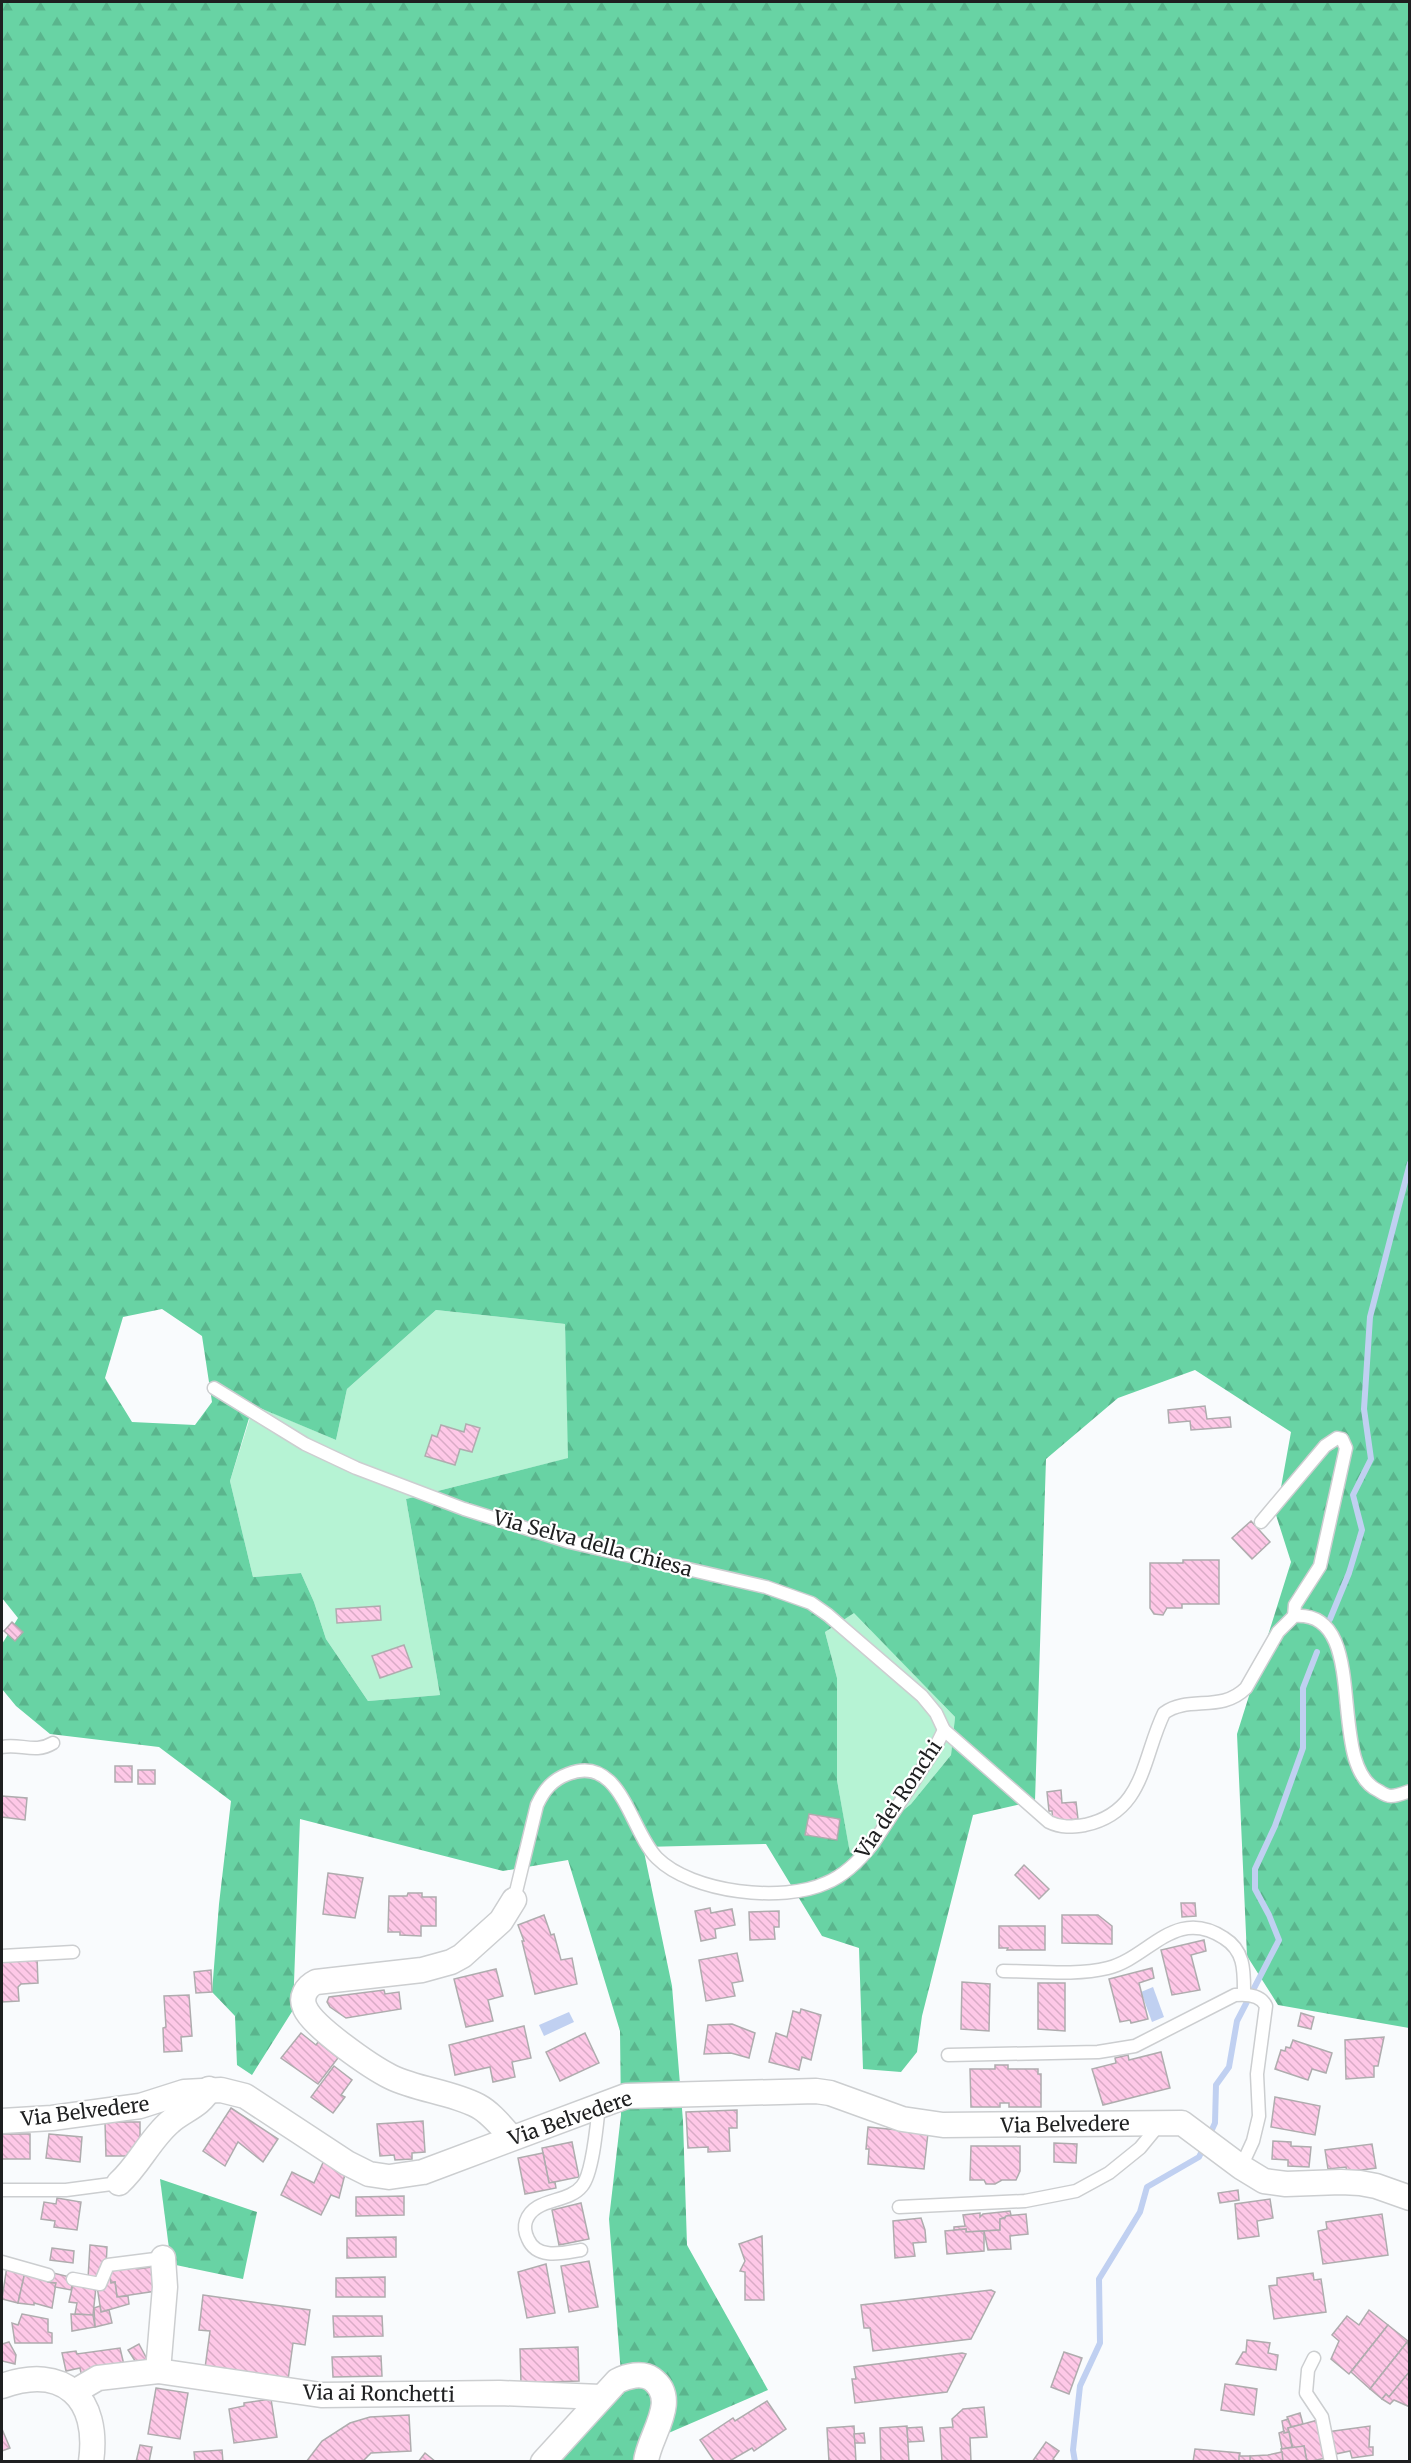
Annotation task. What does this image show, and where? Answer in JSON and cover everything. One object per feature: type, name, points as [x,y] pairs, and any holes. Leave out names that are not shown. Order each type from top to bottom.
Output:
[{"type":"street","name":"Via dei Ronchi","points":[[512,2137],[482,2108],[392,2077],[358,2057],[313,2020],[305,2010],[303,1997],[306,1989],[316,1982],[422,1970],[451,1962],[462,1956],[501,1921],[514,1900]]},
{"type":"street","name":"Via Belvedere","points":[[2,2121],[52,2118],[140,2106],[184,2092],[209,2090],[234,2092],[347,2163],[369,2174],[389,2176],[423,2172],[599,2105],[635,2095],[798,2091],[830,2093],[902,2119],[943,2125],[1182,2123],[1241,2167]]},
{"type":"street","points":[[119,2182],[128,2175],[164,2127],[202,2100],[209,2090]]},
{"type":"street","points":[[1241,2167],[1273,2183],[1341,2181],[1360,2183],[1383,2188],[1410,2198]]},
{"type":"street","points":[[159,2371],[165,2287],[163,2258]]},
{"type":"street","name":"Via ai Ronchetti","points":[[74,2392],[98,2378],[159,2371],[321,2395],[501,2393],[601,2397]]},
{"type":"street","points":[[543,2462],[617,2381],[625,2377],[644,2375],[658,2385],[664,2405],[646,2462]]},
{"type":"street","points":[[2,2386],[34,2378],[63,2385],[74,2392],[84,2404],[93,2430],[91,2462]]},
{"type":"lane","name":"Via Selva della Chiesa","points":[[214,1388],[305,1444],[356,1468],[464,1509],[570,1542],[748,1583],[811,1603],[828,1614],[922,1696],[936,1713],[944,1730]]},
{"type":"lane","points":[[1261,1522],[1325,1446],[1337,1438],[1342,1439],[1346,1448],[1320,1566],[1295,1605],[1294,1616],[1316,1619],[1332,1634],[1342,1674],[1357,1771],[1370,1787],[1390,1796],[1410,1791]]},
{"type":"lane","name":"Via dei Ronchi","points":[[514,1900],[543,1792],[554,1780],[576,1770],[592,1772],[609,1779],[618,1790],[657,1858],[679,1874],[695,1881],[747,1891],[782,1893],[808,1890],[827,1883],[847,1871],[874,1842],[933,1752],[944,1730],[1049,1822],[1064,1827],[1091,1823],[1106,1817],[1131,1797],[1138,1786],[1164,1713],[1187,1705],[1228,1700],[1240,1694],[1246,1688],[1278,1632],[1294,1616]]},
{"type":"lane","points":[[2,1747],[41,1749],[53,1743]]},
{"type":"lane","points":[[1003,1971],[1101,1970],[1122,1964],[1161,1938],[1182,1929],[1196,1928],[1215,1932],[1237,1949],[1244,1965],[1244,1994]]},
{"type":"lane","points":[[2,1956],[73,1952]]},
{"type":"lane","points":[[948,2055],[1121,2050],[1135,2046],[1235,1995],[1244,1994],[1257,1997],[1266,2006],[1257,2074],[1259,2116],[1253,2141],[1241,2167]]},
{"type":"lane","points":[[581,2250],[551,2254],[537,2249],[529,2242],[525,2226],[528,2216],[537,2207],[571,2195],[583,2186],[588,2171],[599,2105]]},
{"type":"lane","points":[[899,2207],[1025,2201],[1076,2191],[1101,2178],[1140,2148],[1154,2131],[1156,2122]]},
{"type":"lane","points":[[2,2190],[66,2190],[119,2182]]},
{"type":"lane","points":[[73,2279],[100,2283],[108,2265],[163,2258]]},
{"type":"lane","points":[[2,2262],[48,2275]]},
{"type":"lane","points":[[1314,2358],[1308,2370],[1306,2393],[1322,2417],[1331,2462]]},
{"type":"green space","points":[[2,2],[1409,2],[1409,2028],[1278,2005],[1247,1956],[1237,1734],[1291,1562],[1276,1515],[1291,1432],[1195,1370],[1118,1398],[1046,1459],[1035,1801],[973,1815],[922,2016],[917,2052],[901,2072],[863,2069],[859,1948],[822,1936],[766,1844],[643,1847],[672,1986],[683,2121],[687,2245],[768,2390],[657,2438],[641,2461],[559,2461],[622,2387],[609,2219],[621,2115],[620,2031],[568,1860],[503,1871],[300,1819],[293,2010],[252,2075],[237,2065],[235,2016],[212,1992],[231,1801],[159,1747],[50,1734],[16,1706],[2,1689],[2,1644],[18,1618],[2,1598]],"holes":[[[162,1309],[202,1336],[212,1402],[195,1425],[132,1422],[105,1378],[123,1317]],[[436,1310],[565,1324],[568,1458],[406,1499],[440,1695],[368,1701],[326,1639],[314,1602],[301,1573],[253,1577],[230,1481],[253,1405],[336,1440],[347,1389]],[[854,1613],[955,1717],[951,1755],[911,1804],[850,1853],[837,1780],[837,1678],[825,1632]]]},
{"type":"green space","points":[[436,1310],[565,1324],[569,1458],[406,1499],[440,1695],[368,1701],[326,1639],[314,1602],[301,1573],[253,1577],[230,1481],[254,1405],[336,1440],[347,1389]]},
{"type":"green space","points":[[854,1612],[955,1717],[951,1755],[911,1804],[850,1854],[837,1780],[837,1678],[825,1632]]},
{"type":"green space","points":[[160,2179],[257,2212],[243,2279],[171,2264]]},
{"type":"water","points":[[1153,1987],[1164,2017],[1152,2022],[1141,1992]]},
{"type":"water","points":[[569,2012],[574,2022],[544,2036],[539,2025]]},
{"type":"building","points":[[1205,1406],[1207,1419],[1230,1417],[1231,1427],[1191,1430],[1190,1421],[1169,1423],[1168,1410]]},
{"type":"building","points":[[466,1424],[480,1428],[472,1452],[460,1449],[455,1465],[425,1456],[432,1435],[437,1437],[441,1425],[464,1432]]},
{"type":"building","points":[[1251,1521],[1270,1542],[1252,1559],[1232,1538]]},
{"type":"building","points":[[1183,1560],[1219,1560],[1219,1604],[1182,1604],[1182,1608],[1167,1608],[1163,1615],[1154,1614],[1150,1608],[1150,1563],[1183,1563]]},
{"type":"building","points":[[380,1606],[381,1620],[337,1623],[336,1609]]},
{"type":"building","points":[[12,1622],[23,1632],[15,1641],[4,1631]]},
{"type":"building","points":[[404,1645],[412,1667],[380,1678],[372,1656]]},
{"type":"building","points":[[115,1766],[132,1766],[132,1782],[115,1782]]},
{"type":"building","points":[[138,1770],[155,1770],[155,1784],[138,1784]]},
{"type":"building","points":[[1061,1790],[1062,1803],[1076,1802],[1078,1819],[1053,1822],[1047,1792]]},
{"type":"building","points":[[2,1796],[27,1798],[25,1820],[2,1817]]},
{"type":"building","points":[[809,1814],[840,1819],[837,1840],[805,1835]]},
{"type":"building","points":[[1024,1865],[1049,1889],[1039,1899],[1015,1875]]},
{"type":"building","points":[[328,1873],[363,1878],[355,1918],[323,1914]]},
{"type":"building","points":[[408,1893],[422,1893],[422,1897],[436,1897],[436,1926],[421,1926],[421,1936],[388,1932],[389,1896],[407,1896]]},
{"type":"building","points":[[1181,1903],[1195,1903],[1196,1916],[1182,1917]]},
{"type":"building","points":[[710,1908],[711,1913],[732,1909],[735,1925],[715,1929],[716,1938],[701,1941],[695,1911]]},
{"type":"building","points":[[779,1911],[779,1927],[774,1927],[775,1939],[750,1940],[749,1912]]},
{"type":"building","points":[[544,1915],[551,1935],[554,1934],[561,1960],[572,1958],[577,1984],[535,1994],[522,1941],[524,1941],[518,1925]]},
{"type":"building","points":[[1062,1915],[1098,1915],[1112,1926],[1112,1944],[1062,1943]]},
{"type":"building","points":[[999,1926],[1045,1926],[1045,1950],[999,1948]]},
{"type":"building","points":[[1204,1940],[1206,1951],[1191,1955],[1200,1990],[1172,1995],[1161,1950]]},
{"type":"building","points":[[737,1953],[743,1981],[732,1983],[735,1996],[706,2001],[699,1960]]},
{"type":"building","points":[[37,1957],[38,1983],[21,1984],[18,1987],[19,2001],[2,2002],[2,1959]]},
{"type":"building","points":[[1152,1968],[1154,1978],[1139,1983],[1148,2019],[1131,2023],[1130,2020],[1120,2022],[1109,1979]]},
{"type":"building","points":[[496,1969],[503,1996],[488,2000],[493,2021],[466,2027],[454,1979]]},
{"type":"building","points":[[211,1970],[212,1992],[196,1993],[194,1972]]},
{"type":"building","points":[[962,1982],[990,1984],[989,2031],[961,2029]]},
{"type":"building","points":[[1038,1983],[1065,1983],[1065,2031],[1038,2029]]},
{"type":"building","points":[[384,1990],[385,1994],[399,1992],[401,2009],[346,2018],[330,2007],[327,2002],[329,1997]]},
{"type":"building","points":[[189,1995],[192,2036],[181,2037],[182,2051],[164,2052],[163,2028],[166,2027],[164,1996]]},
{"type":"building","points":[[801,2009],[821,2015],[811,2060],[802,2057],[799,2070],[769,2062],[776,2033],[787,2037],[793,2011],[800,2013]]},
{"type":"building","points":[[1301,2013],[1314,2017],[1311,2029],[1298,2026]]},
{"type":"building","points":[[732,2024],[755,2033],[749,2058],[731,2053],[704,2054],[708,2025]]},
{"type":"building","points":[[524,2026],[531,2058],[512,2062],[515,2077],[493,2082],[490,2067],[455,2075],[449,2045]]},
{"type":"building","points":[[301,2033],[316,2045],[318,2042],[338,2058],[318,2084],[281,2058]]},
{"type":"building","points":[[585,2033],[599,2063],[560,2081],[546,2052]]},
{"type":"building","points":[[1384,2037],[1378,2066],[1374,2066],[1374,2077],[1346,2079],[1345,2040]]},
{"type":"building","points":[[1293,2040],[1332,2053],[1326,2073],[1312,2069],[1308,2080],[1275,2069],[1281,2050],[1285,2051],[1286,2047],[1290,2048]]},
{"type":"building","points":[[1161,2052],[1170,2088],[1103,2105],[1092,2069],[1116,2063],[1115,2058],[1128,2055],[1129,2060]]},
{"type":"building","points":[[995,2065],[1008,2065],[1008,2069],[1038,2069],[1038,2074],[1041,2074],[1041,2107],[1009,2107],[1009,2103],[1000,2103],[1000,2107],[971,2107],[970,2069],[995,2069]]},
{"type":"building","points":[[334,2066],[352,2080],[341,2095],[345,2097],[333,2113],[311,2097]]},
{"type":"building","points":[[1275,2097],[1320,2106],[1315,2135],[1271,2127]]},
{"type":"building","points":[[231,2108],[278,2139],[263,2162],[238,2142],[225,2166],[203,2151]]},
{"type":"building","points":[[737,2110],[737,2128],[729,2128],[730,2151],[708,2152],[708,2147],[688,2148],[686,2112]]},
{"type":"building","points":[[423,2121],[425,2152],[412,2153],[412,2159],[395,2160],[394,2155],[380,2156],[377,2124]]},
{"type":"building","points":[[105,2122],[140,2122],[140,2145],[129,2156],[106,2156]]},
{"type":"building","points":[[868,2127],[928,2133],[924,2169],[868,2164],[869,2149],[866,2149]]},
{"type":"building","points":[[2,2134],[30,2134],[30,2159],[2,2159]]},
{"type":"building","points":[[49,2134],[82,2137],[80,2162],[46,2158]]},
{"type":"building","points":[[1273,2141],[1291,2142],[1291,2146],[1311,2147],[1309,2167],[1288,2166],[1288,2160],[1272,2159]]},
{"type":"building","points":[[572,2142],[579,2177],[549,2183],[542,2148]]},
{"type":"building","points":[[1054,2143],[1077,2144],[1076,2163],[1054,2162]]},
{"type":"building","points":[[1372,2144],[1376,2168],[1347,2172],[1346,2167],[1328,2169],[1325,2150]]},
{"type":"building","points":[[971,2146],[1020,2146],[1020,2171],[1016,2180],[1002,2180],[995,2184],[986,2184],[984,2180],[970,2180]]},
{"type":"building","points":[[543,2153],[549,2183],[555,2182],[556,2188],[525,2194],[518,2158]]},
{"type":"building","points":[[325,2158],[346,2170],[339,2198],[331,2195],[321,2215],[281,2195],[292,2172],[314,2183]]},
{"type":"building","points":[[1238,2190],[1239,2200],[1220,2203],[1218,2193]]},
{"type":"building","points":[[404,2196],[404,2215],[356,2216],[356,2197]]},
{"type":"building","points":[[57,2198],[81,2202],[77,2230],[54,2227],[55,2221],[41,2219],[44,2202],[56,2204]]},
{"type":"building","points":[[1270,2199],[1273,2218],[1257,2221],[1259,2236],[1238,2239],[1235,2204]]},
{"type":"building","points":[[581,2203],[589,2239],[559,2245],[552,2210]]},
{"type":"building","points":[[1010,2211],[1011,2215],[1000,2219],[1000,2230],[966,2232],[966,2229],[954,2230],[954,2227],[965,2226],[963,2215],[980,2213],[980,2217],[983,2214]]},
{"type":"building","points":[[1026,2214],[1028,2234],[1010,2236],[1011,2249],[988,2250],[984,2231],[1000,2230],[1000,2219],[1006,2216]]},
{"type":"building","points":[[1382,2214],[1388,2255],[1323,2264],[1318,2231],[1327,2229],[1326,2222]]},
{"type":"building","points":[[921,2218],[926,2242],[913,2243],[915,2256],[895,2258],[893,2221]]},
{"type":"building","points":[[966,2229],[966,2232],[984,2231],[984,2251],[947,2254],[945,2231]]},
{"type":"building","points":[[762,2236],[764,2300],[745,2300],[745,2272],[740,2271],[745,2261],[739,2244]]},
{"type":"building","points":[[396,2237],[396,2257],[347,2258],[347,2238]]},
{"type":"building","points":[[90,2245],[107,2247],[106,2267],[98,2280],[88,2279]]},
{"type":"building","points":[[52,2248],[74,2251],[73,2263],[50,2260]]},
{"type":"building","points":[[589,2261],[598,2307],[569,2312],[561,2266]]},
{"type":"building","points":[[137,2262],[138,2269],[152,2267],[156,2291],[117,2297],[115,2282],[111,2283],[108,2267]]},
{"type":"building","points":[[546,2264],[555,2313],[527,2318],[518,2272]]},
{"type":"building","points":[[7,2266],[25,2272],[18,2303],[2,2299]]},
{"type":"building","points":[[25,2272],[48,2277],[48,2282],[56,2283],[52,2308],[34,2303],[34,2305],[18,2303]]},
{"type":"building","points":[[49,2272],[74,2278],[71,2290],[55,2287],[56,2283],[48,2282]]},
{"type":"building","points":[[1313,2273],[1314,2280],[1321,2279],[1326,2312],[1274,2319],[1269,2286],[1277,2285],[1277,2278]]},
{"type":"building","points":[[385,2277],[385,2297],[336,2297],[336,2278]]},
{"type":"building","points":[[110,2278],[111,2283],[115,2282],[117,2297],[128,2296],[129,2304],[101,2312],[97,2286]]},
{"type":"building","points":[[73,2284],[96,2287],[93,2315],[75,2314],[77,2303],[69,2302]]},
{"type":"building","points":[[991,2290],[995,2292],[971,2339],[873,2351],[870,2328],[864,2328],[861,2305]]},
{"type":"building","points":[[203,2295],[310,2310],[305,2345],[293,2343],[288,2380],[205,2368],[210,2331],[199,2330]]},
{"type":"building","points":[[100,2306],[101,2312],[109,2310],[112,2323],[95,2327],[94,2308]]},
{"type":"building","points":[[1369,2310],[1388,2325],[1349,2374],[1331,2359],[1339,2341],[1332,2335],[1347,2316],[1359,2325]]},
{"type":"building","points":[[22,2314],[48,2319],[48,2332],[52,2333],[52,2343],[15,2343],[12,2323],[18,2325]]},
{"type":"building","points":[[71,2314],[93,2315],[95,2327],[72,2331]]},
{"type":"building","points":[[333,2316],[382,2316],[383,2336],[334,2337]]},
{"type":"building","points":[[1388,2325],[1408,2341],[1370,2389],[1351,2372]]},
{"type":"building","points":[[1247,2340],[1270,2343],[1268,2353],[1278,2355],[1276,2370],[1236,2364],[1243,2352],[1246,2352]]},
{"type":"building","points":[[1408,2341],[1410,2371],[1389,2397],[1386,2394],[1382,2399],[1370,2389]]},
{"type":"building","points":[[9,2342],[16,2355],[15,2364],[2,2361],[2,2344]]},
{"type":"building","points":[[139,2344],[148,2361],[139,2367],[128,2350]]},
{"type":"building","points":[[578,2347],[579,2381],[521,2383],[520,2349]]},
{"type":"building","points":[[120,2348],[124,2365],[81,2373],[80,2368],[66,2371],[62,2353],[76,2351],[77,2354]]},
{"type":"building","points":[[1064,2352],[1082,2358],[1069,2394],[1051,2387]]},
{"type":"building","points":[[966,2354],[947,2392],[855,2403],[852,2379],[856,2379],[854,2367]]},
{"type":"building","points":[[381,2356],[382,2376],[333,2377],[332,2357]]},
{"type":"building","points":[[1410,2371],[1410,2407],[1394,2400],[1390,2404],[1382,2399],[1386,2394],[1389,2397]]},
{"type":"building","points":[[1225,2384],[1257,2389],[1254,2415],[1221,2410]]},
{"type":"building","points":[[156,2388],[188,2393],[180,2439],[148,2434]]},
{"type":"building","points":[[271,2399],[277,2437],[234,2443],[229,2409],[244,2406],[244,2403]]},
{"type":"building","points":[[767,2401],[786,2429],[754,2451],[752,2448],[728,2462],[715,2462],[700,2440],[733,2418],[735,2421]]},
{"type":"building","points":[[984,2407],[987,2437],[970,2438],[971,2462],[942,2462],[940,2428],[953,2427],[952,2419],[963,2409]]},
{"type":"building","points":[[1300,2413],[1303,2424],[1291,2427],[1287,2417]]},
{"type":"building","points":[[409,2415],[411,2451],[371,2453],[362,2462],[306,2462],[322,2441],[350,2423],[370,2417]]},
{"type":"building","points":[[1288,2419],[1291,2427],[1288,2428],[1289,2432],[1284,2433],[1282,2421]]},
{"type":"building","points":[[1318,2420],[1326,2458],[1307,2462],[1304,2446],[1293,2449],[1288,2428]]},
{"type":"building","points":[[854,2426],[856,2462],[829,2462],[827,2428]]},
{"type":"building","points":[[907,2426],[909,2462],[881,2462],[880,2428]]},
{"type":"building","points":[[1370,2426],[1369,2447],[1373,2447],[1373,2455],[1352,2458],[1350,2451],[1331,2455],[1327,2432]]},
{"type":"building","points":[[922,2427],[924,2441],[908,2442],[907,2428]]},
{"type":"building","points":[[2,2429],[10,2448],[2,2451]]},
{"type":"building","points":[[1284,2431],[1284,2433],[1289,2432],[1292,2447],[1282,2449],[1279,2433]]},
{"type":"building","points":[[864,2433],[865,2443],[855,2443],[854,2434]]},
{"type":"building","points":[[1046,2442],[1059,2451],[1053,2459],[1057,2462],[1032,2462]]},
{"type":"building","points":[[140,2445],[152,2447],[149,2462],[136,2462]]},
{"type":"building","points":[[1304,2446],[1307,2462],[1283,2462],[1281,2449]]},
{"type":"building","points":[[1195,2449],[1240,2453],[1239,2462],[1193,2462]]},
{"type":"building","points":[[222,2450],[223,2462],[195,2462],[194,2452]]},
{"type":"building","points":[[1282,2452],[1283,2462],[1250,2462],[1250,2456]]},
{"type":"building","points":[[425,2453],[436,2462],[418,2462]]},
{"type":"building","points":[[1239,2456],[1250,2456],[1250,2462],[1239,2462]]},
{"type":"waterway","points":[[1330,1619],[1349,1573],[1362,1530],[1353,1495],[1371,1459],[1364,1409],[1370,1317],[1410,1163]]},
{"type":"waterway","points":[[1209,2136],[1215,2123],[1216,2085],[1229,2067],[1237,2021],[1279,1940],[1255,1889],[1255,1869],[1275,1826],[1303,1748],[1303,1688],[1317,1652]]},
{"type":"waterway","points":[[1075,2462],[1073,2450],[1080,2386],[1100,2343],[1099,2279],[1140,2212],[1147,2187],[1199,2157],[1205,2145]]}]
